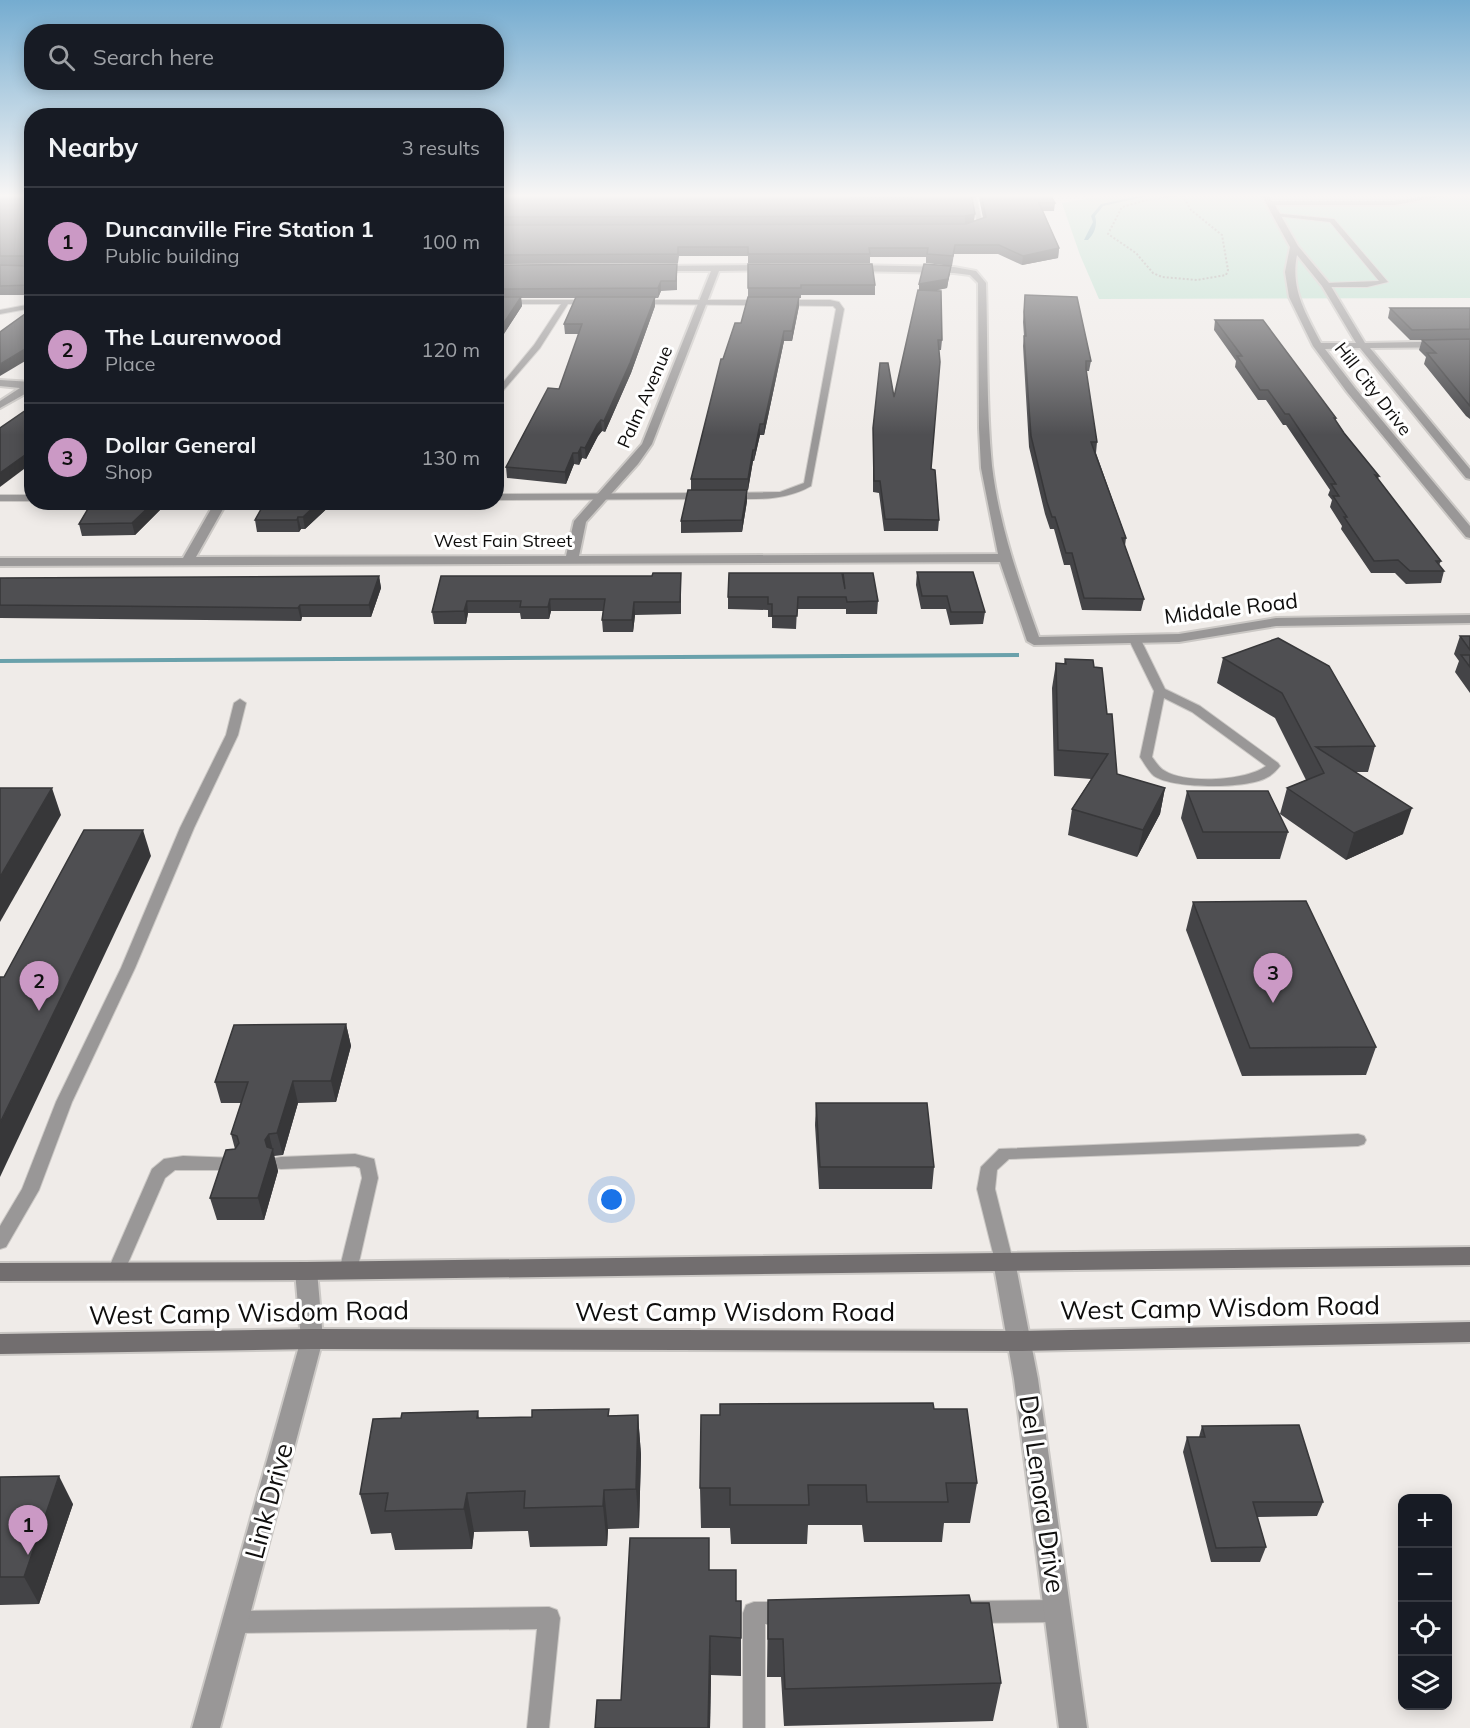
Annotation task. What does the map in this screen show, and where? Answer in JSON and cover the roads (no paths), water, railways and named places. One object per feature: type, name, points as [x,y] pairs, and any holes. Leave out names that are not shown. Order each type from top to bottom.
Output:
[{"type":"main road","name":"West Camp Wisdom Road","points":[[0,1272],[348,1271],[1470,1256]]},
{"type":"main road","name":"West Camp Wisdom Road","points":[[0,1344],[312,1339],[1021,1341],[1470,1332]]},
{"type":"street","name":"Palm Avenue","points":[[572,558],[580,521],[634,462],[647,444],[714,275]]},
{"type":"street","points":[[974,275],[982,283],[984,428],[987,468],[1005,558]]},
{"type":"street","name":"Hill City Drive","points":[[1289,275],[1293,297],[1318,345],[1351,390],[1470,534]]},
{"type":"street","name":"Hill City Drive","points":[[1317,275],[1326,285],[1362,345],[1470,476]]},
{"type":"street","points":[[1318,345],[1470,344]]},
{"type":"street","points":[[0,383],[24,385]]},
{"type":"street","points":[[0,405],[24,390]]},
{"type":"street","points":[[187,561],[217,510]]},
{"type":"street","name":"West Fain Street","points":[[0,562],[1005,558]]},
{"type":"street","name":"Middale Road","points":[[1005,558],[1034,641],[1179,638],[1276,622],[1470,619]]},
{"type":"street","name":"Del Lenora Drive","points":[[1004,1261],[1021,1341],[1073,1728]]},
{"type":"street","name":"Link Drive","points":[[206,1728],[237,1622],[312,1339],[306,1271]]},
{"type":"lane","points":[[1326,285],[1367,285],[1384,282],[1378,275]]},
{"type":"lane","points":[[504,302],[600,302]]},
{"type":"lane","points":[[504,387],[537,346],[566,302]]},
{"type":"lane","points":[[504,497],[782,495],[791,494],[808,484],[840,309],[836,303],[623,302]]},
{"type":"lane","points":[[0,312],[24,308]]},
{"type":"lane","points":[[0,498],[24,498]]},
{"type":"lane","points":[[1135,640],[1160,692],[1146,757],[1158,773],[1180,782],[1224,782],[1261,776],[1274,766],[1196,709],[1160,692]]},
{"type":"lane","points":[[0,1242],[30,1190],[64,1101],[128,968],[187,828],[232,735],[240,703]]},
{"type":"lane","points":[[1004,1261],[986,1189],[989,1167],[1005,1152],[1358,1140]]},
{"type":"lane","points":[[281,1162],[355,1160],[368,1164],[370,1178],[348,1271]]},
{"type":"lane","points":[[116,1272],[158,1174],[170,1164],[183,1162],[235,1164]]},
{"type":"lane","points":[[952,1612],[1057,1611]]},
{"type":"lane","points":[[754,1728],[754,1613],[801,1612]]},
{"type":"lane","points":[[237,1622],[549,1618],[538,1728]]},
{"type":"waterway","points":[[0,661],[1016,655]]},
{"type":"place","name":"Dollar General","points":[[1273,1003]]},
{"type":"place","name":"The Laurenwood","points":[[39,1011]]},
{"type":"place","name":"Duncanville Fire Station 1","points":[[28,1555]]}]
